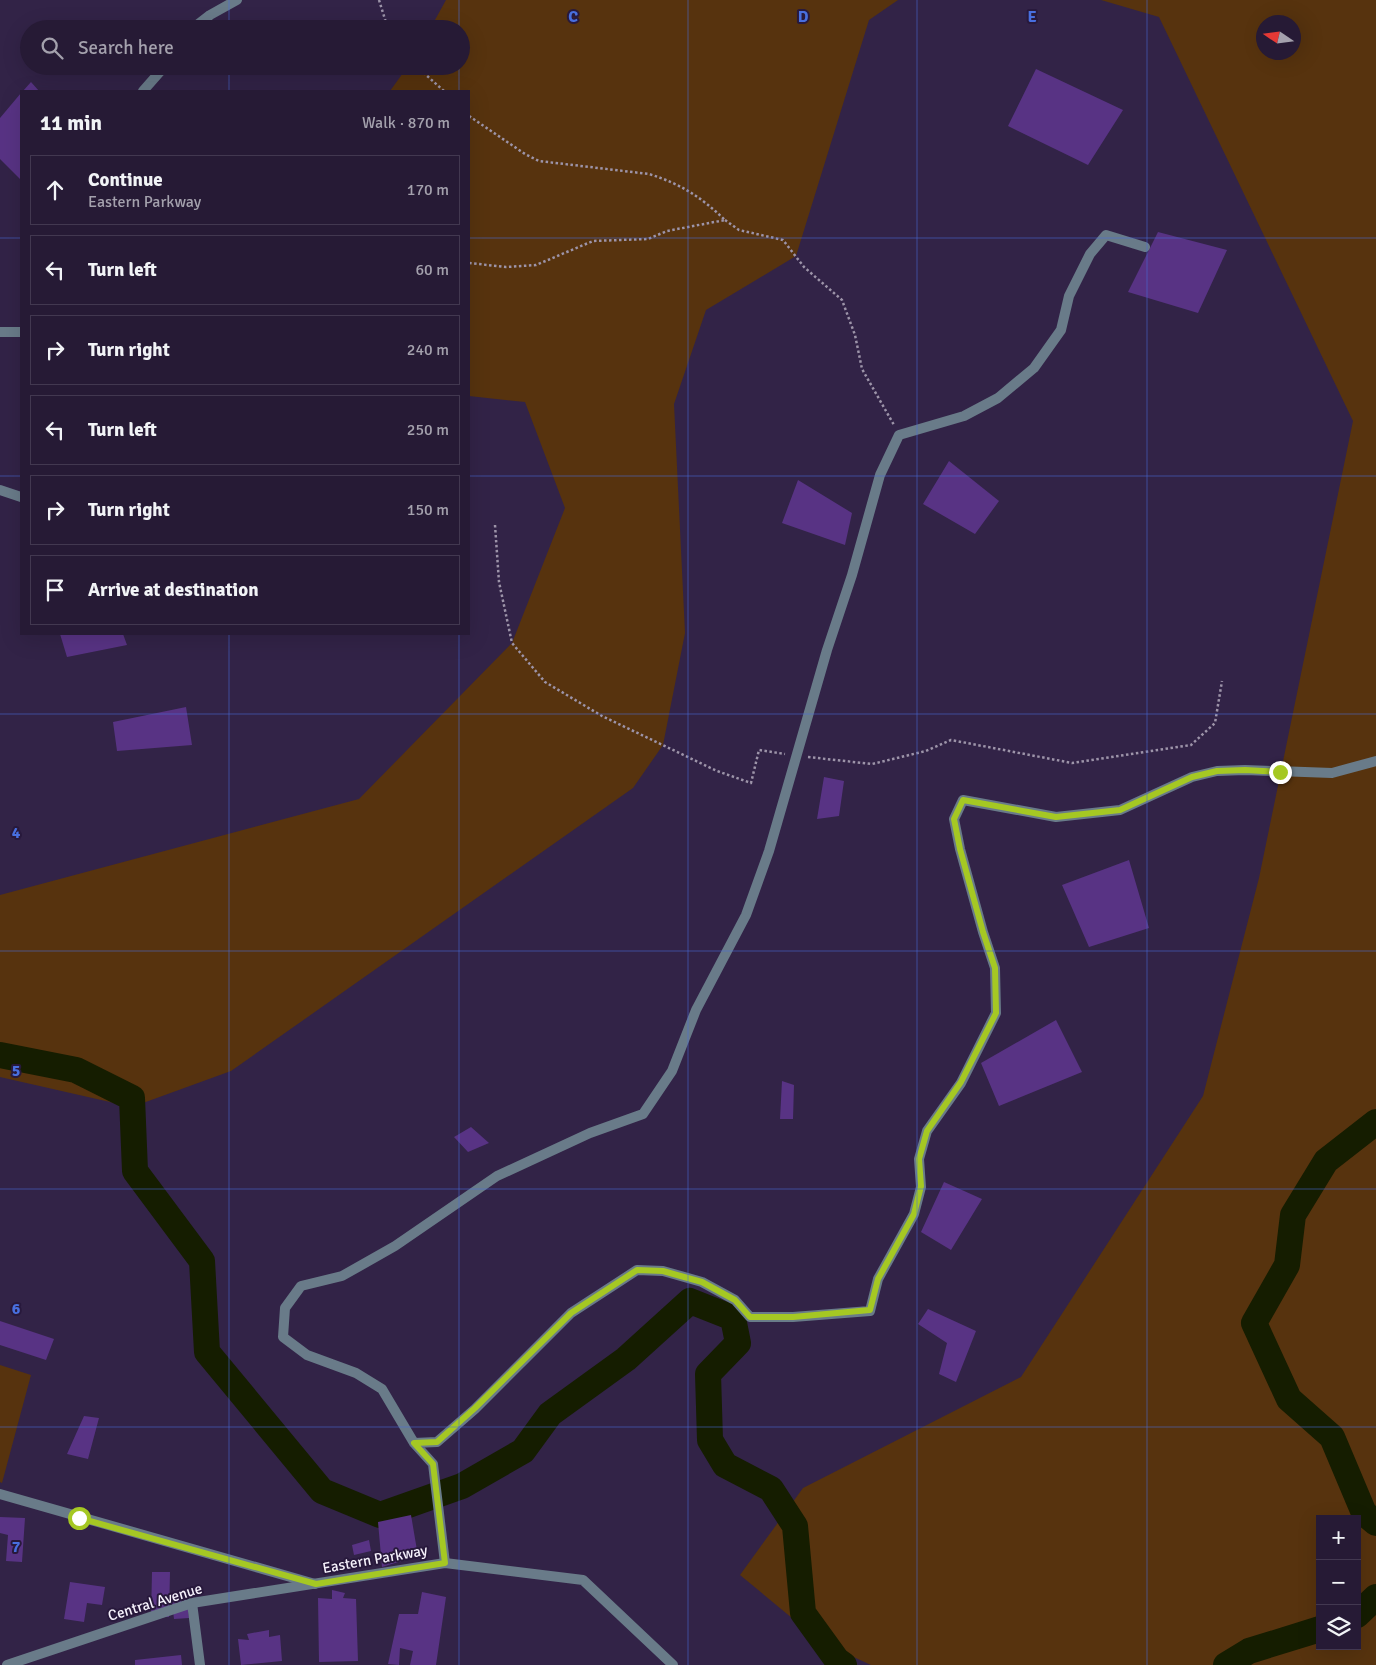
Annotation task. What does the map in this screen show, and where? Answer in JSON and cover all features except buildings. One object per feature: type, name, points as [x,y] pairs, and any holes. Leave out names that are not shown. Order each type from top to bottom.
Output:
[{"type":"street","points":[[204,20],[238,0]]},
{"type":"street","points":[[144,90],[157,75]]},
{"type":"street","points":[[445,1563],[433,1464],[414,1443],[382,1389],[356,1373],[307,1355],[283,1337],[285,1308],[301,1286],[342,1276],[395,1246],[497,1176],[590,1133],[642,1114],[672,1071],[696,1010],[746,915],[769,851],[880,474],[899,435],[964,416],[998,398],[1034,368],[1061,330],[1069,296],[1090,254],[1106,236],[1145,247]]},
{"type":"street","points":[[0,332],[20,332]]},
{"type":"street","points":[[0,490],[20,497]]},
{"type":"street","points":[[414,1443],[437,1442],[475,1408],[571,1313],[637,1270],[663,1271],[702,1282],[735,1300],[750,1317],[793,1317],[870,1310],[878,1279],[914,1214],[921,1186],[919,1159],[927,1131],[961,1082],[996,1013],[995,968],[960,849],[954,819],[963,800],[1056,817],[1120,810],[1192,777],[1217,771],[1332,773],[1376,761]]},
{"type":"street","name":"Eastern Parkway","points":[[0,1494],[316,1584],[445,1563],[583,1580],[672,1665]]},
{"type":"street","name":"Central Avenue","points":[[7,1665],[192,1603],[316,1584]]},
{"type":"street","points":[[192,1603],[200,1665]]},
{"type":"path","points":[[379,0],[385,20]]},
{"type":"path","points":[[426,75],[443,90]]},
{"type":"path","points":[[470,117],[525,154],[540,161],[649,174],[664,179],[703,198],[739,230],[783,240],[804,267],[842,300],[855,335],[862,369],[899,435]]},
{"type":"path","points":[[470,263],[506,267],[536,265],[593,241],[648,239],[667,231],[726,220]]},
{"type":"path","points":[[495,525],[499,582],[512,643],[544,682],[602,716],[718,771],[751,783],[759,750],[872,764],[926,751],[952,740],[1072,763],[1191,745],[1215,723],[1222,681]]},
{"type":"shaded area","points":[[446,0],[898,0],[869,20],[796,256],[706,310],[674,404],[685,633],[663,745],[633,788],[231,1071],[132,1107],[0,1077],[0,895],[359,799],[512,643],[565,508],[525,402],[470,396],[470,90],[391,90],[402,75],[470,75],[470,20],[435,20]]},
{"type":"shaded area","points":[[1101,0],[1376,0],[1376,1665],[871,1665],[821,1642],[740,1575],[803,1488],[1021,1377],[1203,1096],[1259,878],[1353,421],[1159,17]]},
{"type":"shaded area","points":[[0,1365],[31,1375],[2,1483],[0,1482]]},
{"type":"waterway","points":[[0,1055],[76,1070],[132,1098],[135,1171],[202,1261],[207,1352],[322,1491],[380,1515],[462,1486],[523,1451],[550,1414],[626,1359],[690,1301],[733,1318],[738,1343],[708,1374],[710,1440],[725,1465],[771,1489],[795,1526],[803,1613],[837,1660],[844,1665]]},
{"type":"waterway","points":[[1376,1122],[1326,1161],[1293,1215],[1287,1265],[1254,1323],[1289,1399],[1332,1437],[1364,1513],[1376,1523]]},
{"type":"waterway","points":[[1361,1611],[1376,1597]]},
{"type":"waterway","points":[[1226,1665],[1249,1651],[1316,1630]]},
{"type":"route","points":[[79,1518],[316,1584],[445,1563],[433,1464],[414,1443],[437,1442],[475,1408],[571,1313],[637,1270],[663,1271],[702,1282],[735,1300],[750,1317],[793,1317],[870,1310],[878,1279],[914,1214],[921,1186],[919,1159],[927,1131],[961,1082],[996,1013],[995,968],[960,849],[954,819],[963,800],[1056,817],[1120,810],[1192,777],[1217,771],[1280,772]]}]
